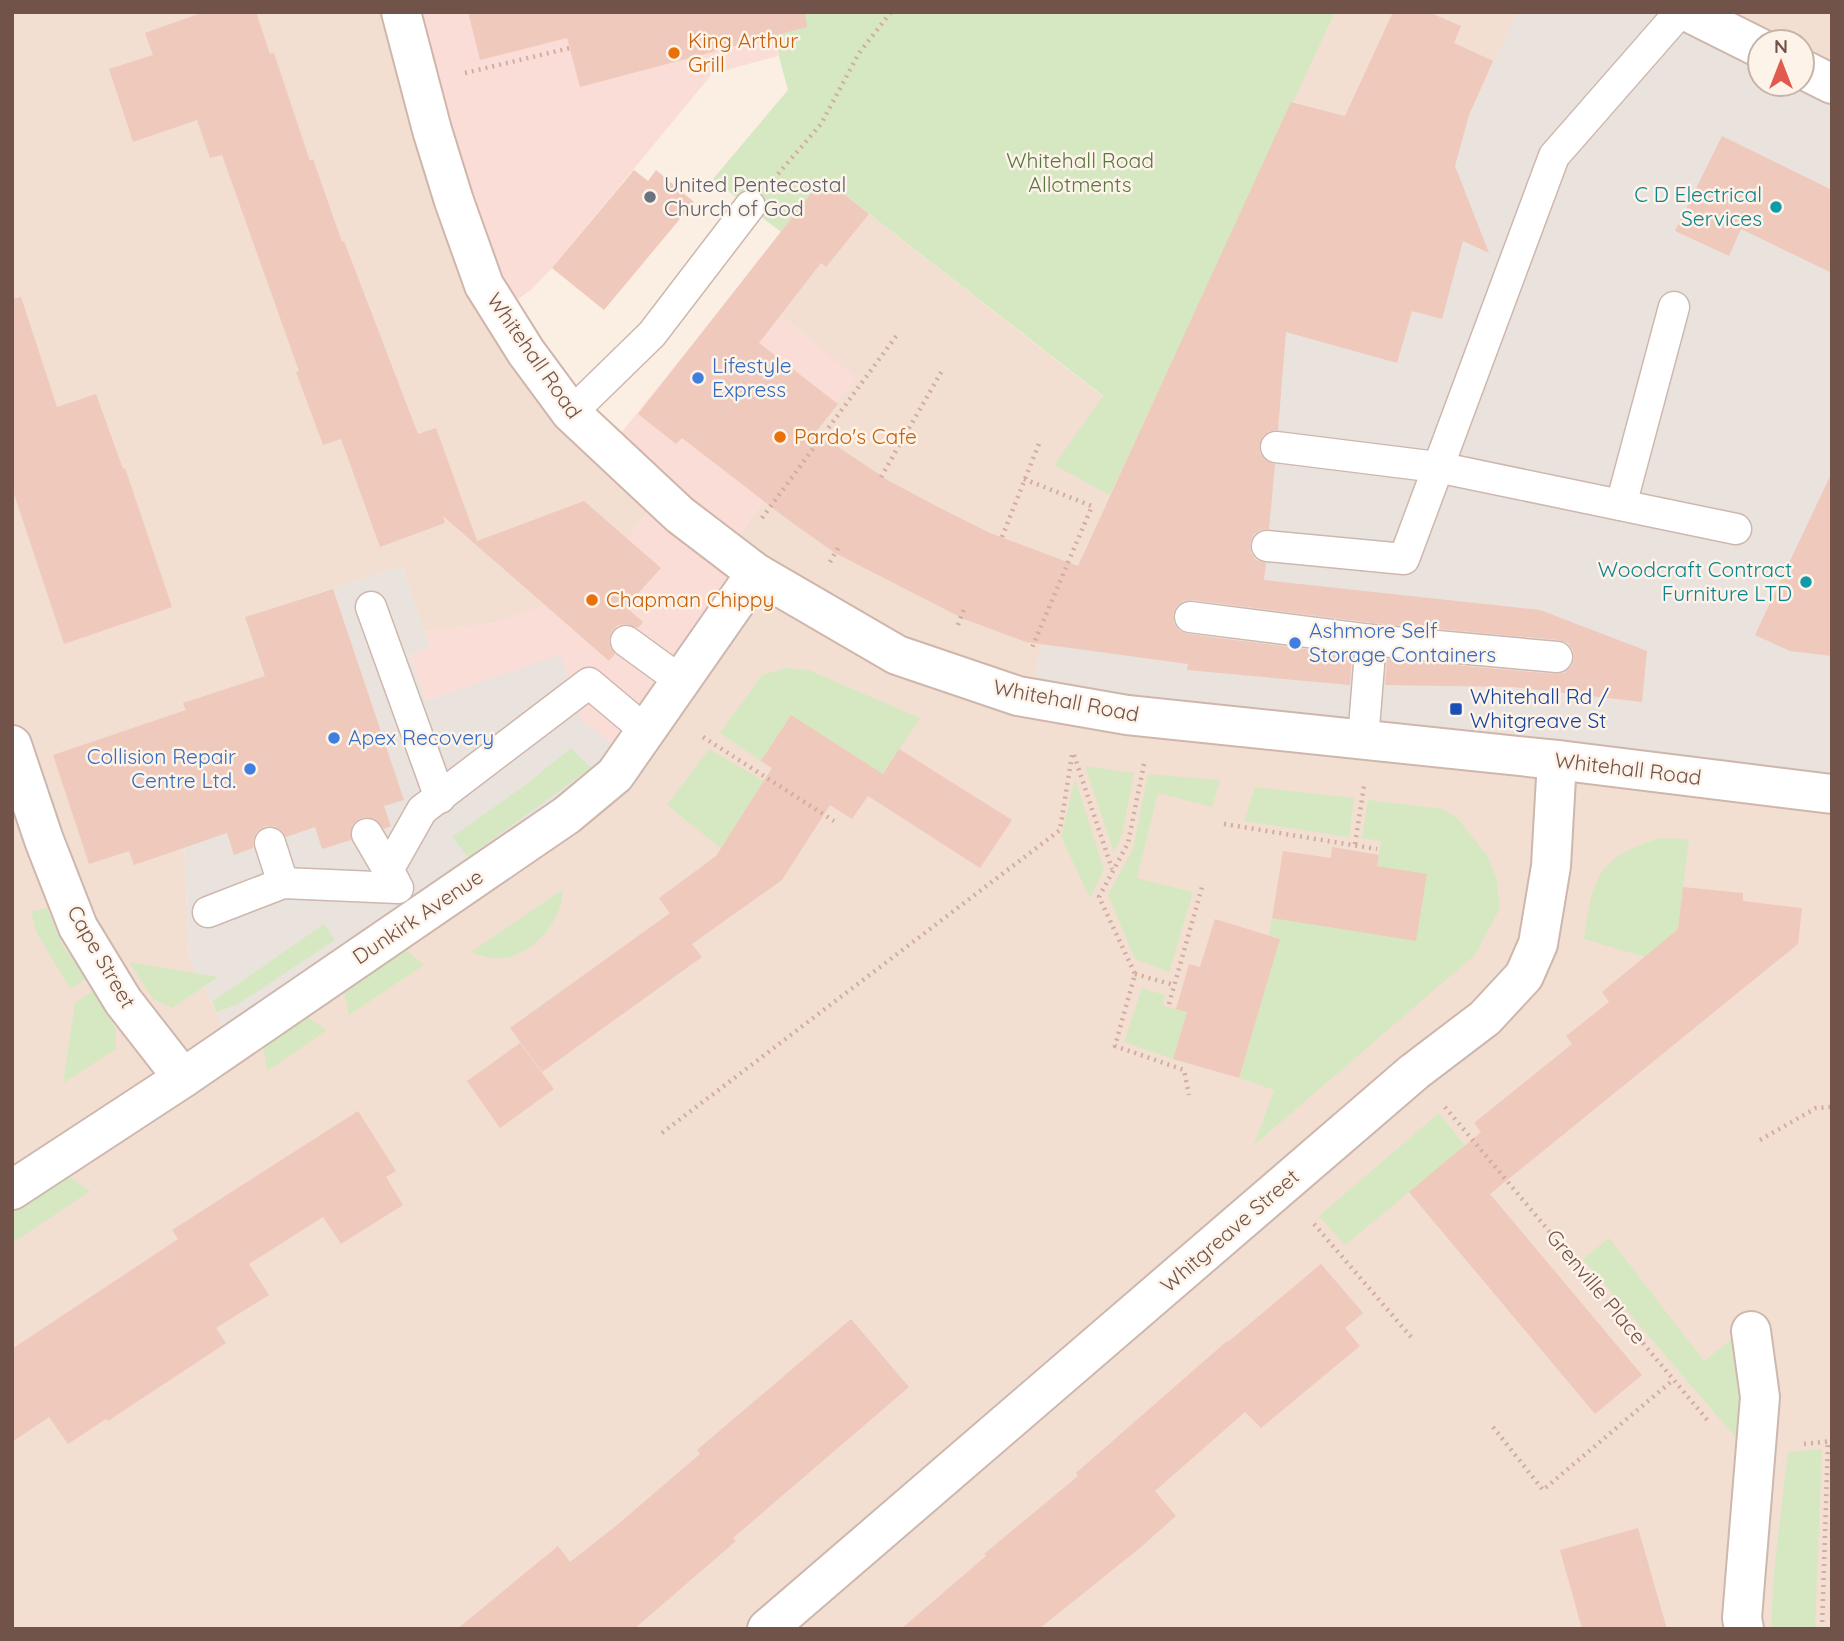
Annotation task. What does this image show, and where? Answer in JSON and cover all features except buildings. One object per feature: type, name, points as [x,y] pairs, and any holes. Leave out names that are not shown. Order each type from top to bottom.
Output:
[{"type":"street","name":"Whitehall Road","points":[[401,12],[429,119],[484,285],[526,352],[571,413],[680,515],[756,573],[897,655],[1018,696],[1127,715],[1557,760],[1832,794]]},
{"type":"street","points":[[1688,12],[1746,41]]},
{"type":"street","points":[[1816,76],[1832,83]]},
{"type":"street","name":"Dunkirk Avenue","points":[[12,1190],[183,1078],[400,892],[567,815],[615,775],[756,573]]},
{"type":"street","name":"Cape Street","points":[[12,745],[44,840],[78,927],[123,1001],[183,1078]]},
{"type":"street","name":"Whitgreave Street","points":[[767,1629],[1414,1072],[1485,1018],[1524,976],[1538,944],[1551,866],[1557,760]]},
{"type":"street","points":[[1744,1629],[1742,1618],[1760,1397],[1751,1331]]},
{"type":"lane","points":[[1267,546],[1404,559],[1555,156],[1680,12]]},
{"type":"lane","points":[[571,413],[652,334],[750,206]]},
{"type":"lane","points":[[1621,505],[1675,307]]},
{"type":"lane","points":[[1276,447],[1437,467],[1736,529]]},
{"type":"lane","points":[[370,607],[439,797]]},
{"type":"lane","points":[[1190,617],[1371,640],[1557,657]]},
{"type":"lane","points":[[1363,740],[1371,640]]},
{"type":"lane","points":[[626,641],[681,681]]},
{"type":"lane","points":[[400,892],[422,810],[589,683],[646,731]]},
{"type":"lane","points":[[367,834],[400,892]]},
{"type":"lane","points":[[270,843],[283,883]]},
{"type":"lane","points":[[208,912],[283,883],[400,892]]},
{"type":"path","points":[[750,206],[821,124],[859,53],[891,12]]},
{"type":"path","points":[[452,76],[570,48]]},
{"type":"path","points":[[755,527],[897,335]]},
{"type":"path","points":[[881,477],[943,369]]},
{"type":"path","points":[[1002,537],[1040,441]]},
{"type":"path","points":[[1024,479],[1092,506],[1028,657]]},
{"type":"path","points":[[703,737],[834,821]]},
{"type":"path","points":[[662,1133],[1060,830],[1072,751],[1112,870]]},
{"type":"path","points":[[1144,760],[1128,843],[1098,897],[1135,974],[1115,1046],[1184,1070],[1189,1094]]},
{"type":"path","points":[[1355,844],[1364,786]]},
{"type":"path","points":[[1224,824],[1377,849]]},
{"type":"path","points":[[1169,1004],[1202,887]]},
{"type":"path","points":[[1135,974],[1174,985]]},
{"type":"path","name":"Grenville Place","points":[[1438,1098],[1755,1476]]},
{"type":"path","points":[[1760,1140],[1816,1108],[1832,1107]]},
{"type":"path","points":[[1306,1214],[1411,1337]]},
{"type":"path","points":[[1493,1427],[1543,1490],[1673,1380]]},
{"type":"path","points":[[1822,1629],[1828,1441]]},
{"type":"shaded area","points":[[12,12],[401,12],[484,285],[659,496],[627,540],[546,605],[494,623],[424,631],[402,566],[245,617],[265,676],[184,703],[186,711],[179,713],[189,958],[232,1044],[728,552],[763,501],[817,346],[781,315],[821,262],[869,214],[1142,427],[1041,648],[1030,698],[1832,794],[1832,1629],[12,1629]]},
{"type":"shaded area","points":[[401,12],[767,12],[778,56],[712,74],[552,268],[531,290],[501,311]]},
{"type":"shaded area","points":[[1335,12],[1518,12],[1455,146],[1291,101]]},
{"type":"shaded area","points":[[1517,12],[1688,12],[1746,41],[1746,98],[1816,98],[1816,84],[1832,84],[1832,794],[1030,698],[1041,648],[1291,101],[1455,146]]},
{"type":"shaded area","points":[[1688,12],[1832,12],[1832,84],[1816,76],[1816,28],[1746,28],[1746,36]]},
{"type":"shaded area","points":[[823,178],[869,214],[826,267],[821,263],[781,315],[856,378],[728,552],[756,573],[628,757],[580,718],[573,695],[494,678],[426,701],[410,655],[430,648],[424,631],[494,623],[545,605],[627,540],[659,496],[608,449]]},
{"type":"shaded area","points":[[402,566],[430,648],[410,655],[426,701],[561,654],[580,718],[628,757],[232,1044],[189,958],[179,713],[186,711],[183,703],[264,676],[245,617]]},
{"type":"green space","name":"Whitehall Road Allotments","points":[[767,12],[1335,12],[1110,495],[1054,465],[1103,396],[823,178],[781,232],[713,179],[788,90]]},
{"type":"green space","points":[[786,668],[808,670],[920,718],[883,774],[791,715],[761,761],[720,733],[762,675]]},
{"type":"green space","points":[[571,748],[591,768],[468,857],[452,837],[524,786]]},
{"type":"green space","points":[[709,749],[764,781],[721,848],[667,805]]},
{"type":"green space","points":[[1085,766],[1134,773],[1122,835],[1114,852]]},
{"type":"green space","points":[[1148,774],[1220,780],[1212,807],[1158,793],[1137,878],[1193,892],[1169,972],[1135,959],[1108,895],[1133,849]]},
{"type":"green space","points":[[1075,779],[1104,869],[1090,898],[1061,837]]},
{"type":"green space","points":[[1255,787],[1354,798],[1349,837],[1244,821]]},
{"type":"green space","points":[[1368,800],[1443,809],[1457,818],[1487,855],[1496,877],[1500,908],[1475,955],[1254,1145],[1274,1090],[1239,1078],[1280,939],[1269,935],[1272,918],[1426,874],[1377,866],[1381,841],[1362,838]]},
{"type":"green space","points":[[1661,838],[1689,839],[1677,939],[1645,957],[1584,939],[1595,885],[1602,872],[1624,853]]},
{"type":"green space","points":[[563,889],[561,905],[549,929],[533,945],[514,956],[503,958],[489,958],[471,952]]},
{"type":"green space","points":[[47,908],[63,946],[86,979],[70,988],[37,934],[31,911]]},
{"type":"green space","points":[[324,924],[335,940],[238,1004],[217,1012],[212,1002]]},
{"type":"green space","points":[[405,949],[424,965],[349,1015],[344,991]]},
{"type":"green space","points":[[129,962],[218,977],[172,1008],[153,999]]},
{"type":"green space","points":[[1142,988],[1165,995],[1162,1005],[1187,1012],[1173,1059],[1124,1042]]},
{"type":"green space","points":[[93,991],[116,1029],[116,1049],[63,1083],[75,1003]]},
{"type":"green space","points":[[305,1016],[327,1030],[267,1071],[263,1045]]},
{"type":"green space","points":[[1439,1113],[1465,1146],[1345,1245],[1319,1216]]},
{"type":"green space","points":[[68,1176],[90,1191],[12,1243],[12,1214]]},
{"type":"green space","points":[[1609,1238],[1704,1361],[1731,1340],[1746,1383],[1737,1439],[1583,1259]]},
{"type":"green space","points":[[1822,1449],[1815,1629],[1771,1629],[1774,1570],[1788,1452]]},
{"type":"place","name":"King Arthur Grill","points":[[674,53]]},
{"type":"place","name":"United Pentecostal Church of God","points":[[650,197]]},
{"type":"place","name":"C D Electrical Services","points":[[1776,207]]},
{"type":"place","name":"Lifestyle Express","points":[[698,378]]},
{"type":"place","name":"Pardo's Cafe","points":[[780,437]]},
{"type":"place","name":"Woodcraft Contract Furniture LTD","points":[[1806,582]]},
{"type":"place","name":"Chapman Chippy","points":[[592,600]]},
{"type":"place","name":"Ashmore Self Storage Containers","points":[[1295,643]]},
{"type":"place","name":"Whitehall Rd / Whitgreave St","points":[[1456,709]]},
{"type":"place","name":"Apex Recovery","points":[[334,738]]},
{"type":"place","name":"Collision Repair Centre Ltd.","points":[[250,769]]}]
